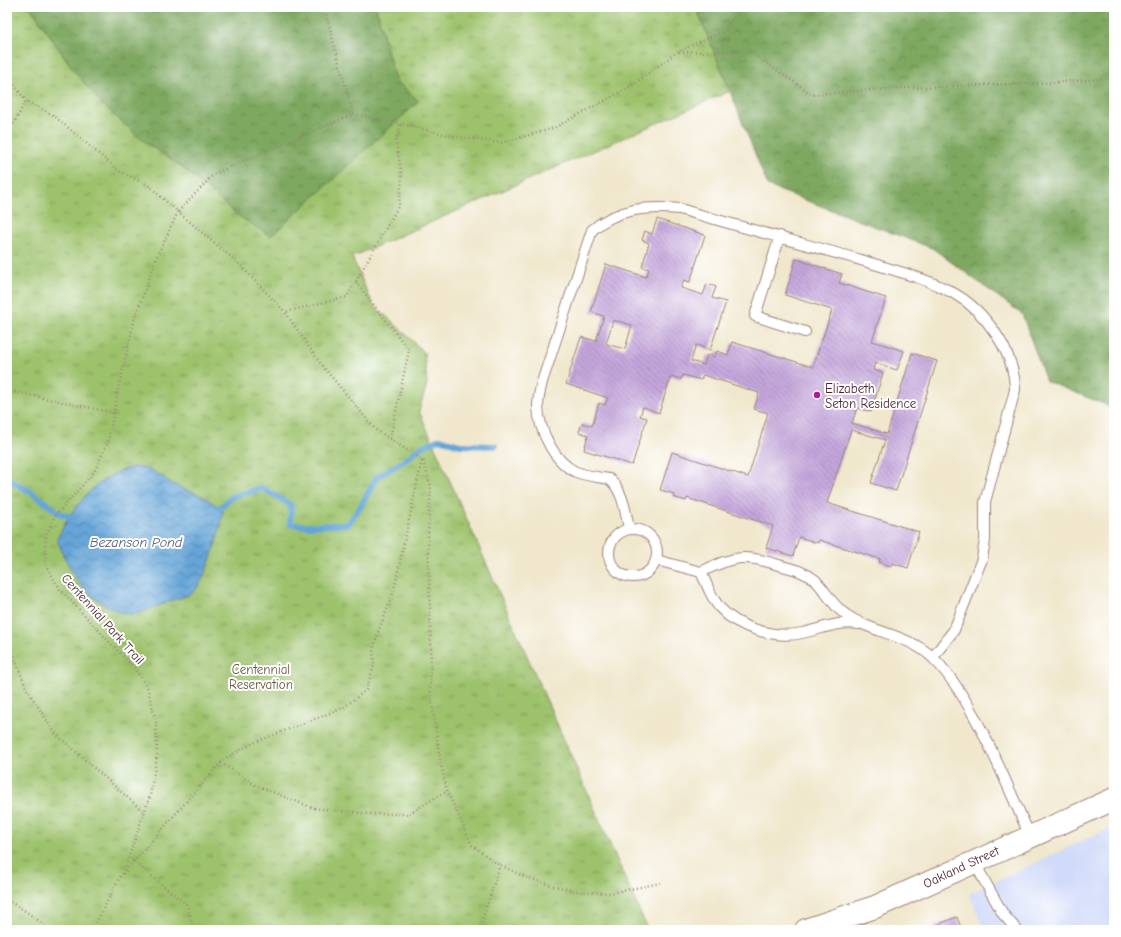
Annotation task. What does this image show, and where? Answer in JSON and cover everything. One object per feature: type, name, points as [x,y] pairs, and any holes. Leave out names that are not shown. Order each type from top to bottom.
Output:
[{"type":"street","name":"Oakland Street","points":[[806,930],[868,910],[1114,799]]},
{"type":"lane","points":[[629,529],[619,493],[613,482],[609,479],[575,472],[564,464],[545,437],[540,425],[538,406],[542,382],[592,230],[602,221],[619,213],[640,208],[661,207],[680,209],[744,228],[780,236],[933,284],[956,295],[986,321],[1010,360],[1015,380],[1014,399],[985,502],[985,540],[982,559],[954,630],[933,657]]},
{"type":"lane","points":[[780,236],[754,316],[805,332]]},
{"type":"lane","points":[[629,529],[642,530],[651,537],[656,545],[656,560],[647,572],[640,576],[624,575],[613,566],[609,552],[610,545],[618,534],[629,529]]},
{"type":"lane","points":[[656,560],[701,572],[724,561],[745,557],[762,559],[801,571],[819,584],[844,614],[862,624],[909,641],[933,657],[953,681],[974,717],[1030,836]]},
{"type":"lane","points":[[701,572],[719,607],[729,616],[753,628],[778,634],[790,634],[805,632],[832,624],[862,624]]},
{"type":"lane","points":[[974,862],[1003,914],[1017,930]]},
{"type":"path","points":[[324,7],[353,114],[452,136],[502,143],[554,128],[630,87],[677,52],[724,31],[740,7]]},
{"type":"path","points":[[677,52],[749,51],[813,95],[856,90],[1065,82],[1114,78]]},
{"type":"path","points":[[7,75],[26,101],[53,115],[119,171],[148,185],[238,263],[285,312],[320,364],[375,429],[422,460],[430,488],[428,533],[431,651],[430,689],[440,760],[447,792],[472,845],[500,865],[523,876],[553,886],[582,892],[611,893],[660,883]]},
{"type":"path","points":[[7,129],[14,123],[26,101]]},
{"type":"path","name":"Centennial Park Trail","points":[[124,873],[145,813],[157,755],[156,722],[148,686],[134,667],[60,589],[46,566],[47,532],[56,515],[94,472],[108,442],[118,390],[136,317],[158,254],[178,212],[214,174],[353,114]]},
{"type":"path","points":[[285,312],[347,297],[399,205],[402,177],[396,142],[401,124]]},
{"type":"path","points":[[356,282],[409,350],[390,439]]},
{"type":"path","points":[[7,390],[114,413]]},
{"type":"path","points":[[92,930],[124,873],[133,861],[220,763],[253,743],[343,708],[366,690],[374,665],[372,650],[393,594],[422,460]]},
{"type":"path","points":[[7,637],[26,688],[55,733],[145,813]]},
{"type":"path","points":[[220,763],[255,785],[313,808],[370,814],[408,814],[447,792]]},
{"type":"path","points":[[133,861],[187,905],[194,930]]},
{"type":"path","points":[[479,930],[500,865]]},
{"type":"path","points":[[7,900],[27,912],[51,930]]},
{"type":"shaded area","points":[[1114,826],[1114,930],[985,930],[969,894]]},
{"type":"green space","name":"Centennial Reservation","points":[[7,7],[1114,7],[901,16],[352,257],[373,305],[424,352],[427,383],[419,411],[648,930],[7,930]]},
{"type":"green space","points":[[30,7],[376,7],[395,80],[419,101],[271,236],[237,215],[182,167],[145,142],[103,105],[75,72]]},
{"type":"green space","points":[[696,7],[1114,7],[1114,408],[1046,381],[1022,314],[932,248],[768,186]]},
{"type":"water","name":"Bezanson Pond","points":[[133,467],[140,467],[152,471],[171,483],[206,498],[223,511],[220,529],[212,555],[197,588],[192,593],[144,612],[128,614],[119,612],[109,607],[90,594],[76,578],[57,539],[70,515],[87,494],[108,477]]},
{"type":"building","name":"Elizabeth Seton Residence","points":[[657,219],[705,235],[690,282],[684,280],[681,288],[703,295],[707,284],[716,287],[712,298],[726,302],[710,350],[696,345],[691,361],[704,365],[707,355],[715,357],[717,351],[728,355],[732,342],[813,367],[832,310],[785,295],[796,259],[842,274],[839,283],[886,298],[872,341],[904,351],[897,370],[875,363],[873,370],[883,373],[871,412],[857,408],[852,423],[887,434],[912,353],[937,361],[896,491],[871,483],[885,440],[851,430],[827,503],[919,532],[908,568],[892,563],[891,566],[879,562],[880,559],[819,540],[818,543],[799,537],[793,556],[766,548],[773,526],[687,498],[686,501],[673,497],[674,494],[660,490],[672,452],[748,477],[768,413],[754,409],[759,393],[703,375],[701,380],[683,375],[681,379],[671,376],[659,413],[643,407],[640,416],[647,418],[632,465],[584,450],[588,435],[579,432],[582,423],[592,426],[599,403],[605,405],[608,398],[566,384],[581,337],[596,341],[604,316],[591,312],[606,264],[646,277],[649,269],[642,267],[649,243],[642,240],[645,231],[652,234]],"holes":[[[613,320],[632,325],[625,349],[606,344]]]},
{"type":"building","points":[[957,917],[962,930],[935,930],[934,926]]},
{"type":"waterway","points":[[219,509],[231,497],[262,488],[291,505],[290,524],[309,526],[348,524],[359,509],[377,477],[405,460],[421,447],[440,439],[460,445],[495,446]]},
{"type":"waterway","points":[[7,479],[28,490],[61,514],[72,517]]},
{"type":"place","name":"Elizabeth Seton Residence","points":[[817,395]]}]
